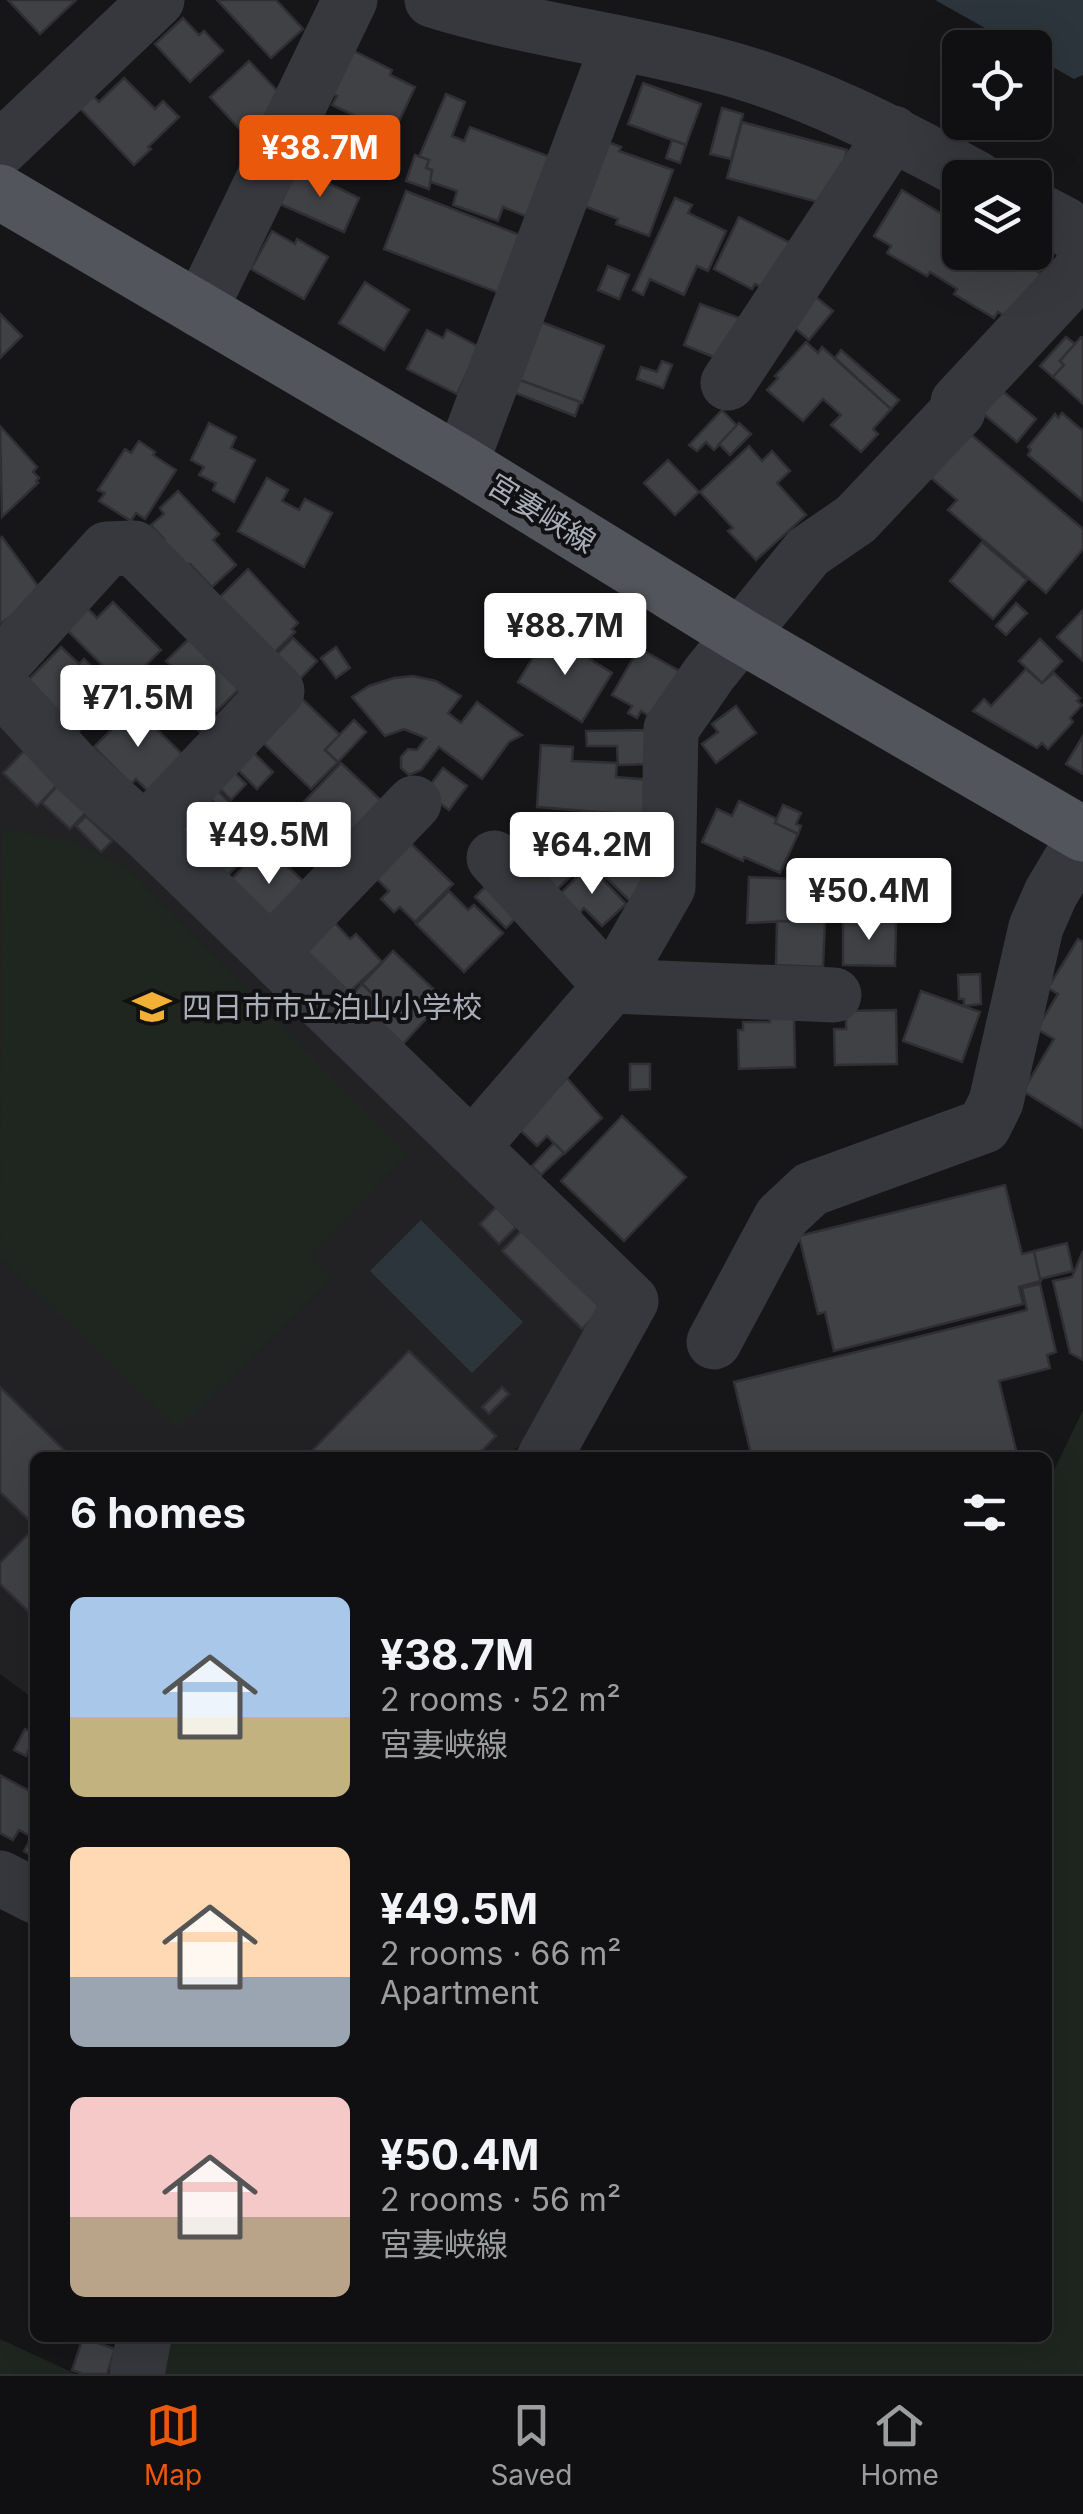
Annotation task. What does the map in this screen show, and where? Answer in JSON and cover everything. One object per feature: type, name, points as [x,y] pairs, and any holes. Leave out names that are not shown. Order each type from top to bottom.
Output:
[{"type":"main road","name":"宮妻峡線","points":[[0,192],[1083,836]]},
{"type":"street","points":[[0,150],[157,0]]},
{"type":"street","points":[[200,310],[350,0]]},
{"type":"street","points":[[432,0],[482,16],[718,65],[826,101],[942,160]]},
{"type":"street","points":[[460,463],[620,43]]},
{"type":"street","points":[[728,383],[892,133]]},
{"type":"street","points":[[472,1147],[611,986],[668,888],[670,729],[808,552],[856,519],[958,410],[958,402],[1070,232]]},
{"type":"street","points":[[0,667],[107,548],[134,548],[277,691],[145,831]]},
{"type":"street","points":[[0,686],[79,772],[145,831],[631,1301],[547,1452]]},
{"type":"street","points":[[270,952],[414,803]]},
{"type":"street","points":[[714,1342],[781,1217],[811,1189],[984,1126],[996,1102],[1036,928],[1083,836]]},
{"type":"street","points":[[494,858],[611,986],[834,995]]},
{"type":"street","points":[[0,1878],[30,1893]]},
{"type":"street","points":[[137,2374],[143,2342]]},
{"type":"shaded area","points":[[935,0],[1083,0],[1083,75],[1074,79],[1052,67],[1052,30],[989,30]]},
{"type":"shaded area","name":"四日市市立泊山小学校","points":[[0,711],[609,1302],[527,1439],[513,1452],[30,1452],[30,1696],[0,1674]]},
{"type":"shaded area","points":[[2,829],[71,841],[126,867],[407,1154],[311,1256],[332,1278],[178,1429],[0,1257]]},
{"type":"shaded area","points":[[421,1220],[523,1322],[472,1373],[370,1271]]},
{"type":"shaded area","points":[[1083,1410],[1083,2374],[159,2374],[169,2342],[1052,2342],[1052,1475]]},
{"type":"shaded area","points":[[0,2339],[76,2374],[0,2374]]},
{"type":"building","points":[[8,0],[76,0],[40,34]]},
{"type":"building","points":[[217,0],[276,0],[303,29],[271,58]]},
{"type":"building","points":[[183,18],[199,35],[204,31],[223,51],[190,82],[155,44]]},
{"type":"building","points":[[352,50],[392,70],[390,75],[415,87],[393,134],[332,105],[337,96],[331,94]]},
{"type":"building","points":[[249,61],[286,100],[247,137],[210,97]]},
{"type":"building","points":[[124,78],[155,109],[163,101],[179,117],[134,165],[78,106],[91,94],[99,102]]},
{"type":"building","points":[[643,83],[701,104],[686,145],[628,124]]},
{"type":"building","points":[[446,94],[465,102],[452,136],[464,141],[470,127],[550,157],[528,217],[503,207],[498,221],[453,205],[457,191],[428,181],[432,170],[426,168],[429,160],[419,157]]},
{"type":"building","points":[[722,108],[743,114],[731,159],[710,154]]},
{"type":"building","points":[[361,119],[393,134],[386,147],[354,131]]},
{"type":"building","points":[[313,122],[326,128],[310,162],[297,156]]},
{"type":"building","points":[[742,122],[847,150],[833,206],[727,178]]},
{"type":"building","points":[[602,140],[621,147],[619,151],[673,170],[649,236],[579,204]]},
{"type":"building","points":[[672,140],[686,145],[680,163],[666,158]]},
{"type":"building","points":[[415,155],[429,160],[429,189],[406,181]]},
{"type":"building","points":[[297,168],[359,198],[344,232],[280,204]]},
{"type":"building","points":[[902,190],[942,214],[942,270],[1035,270],[1043,275],[1015,322],[998,312],[994,318],[954,294],[957,289],[930,272],[927,276],[887,253],[891,246],[874,236]]},
{"type":"building","points":[[406,191],[530,239],[507,296],[384,249]]},
{"type":"building","points":[[675,198],[692,205],[688,213],[726,231],[708,271],[697,266],[684,295],[650,279],[643,295],[633,290]]},
{"type":"building","points":[[739,217],[800,248],[766,290],[755,284],[752,289],[714,269]]},
{"type":"building","points":[[272,231],[295,244],[297,239],[328,257],[304,299],[251,269]]},
{"type":"building","points":[[608,266],[629,275],[619,299],[598,290]]},
{"type":"building","points":[[365,282],[409,310],[384,350],[339,323]]},
{"type":"building","points":[[812,294],[833,311],[809,340],[788,322]]},
{"type":"building","points":[[700,304],[742,319],[726,362],[684,345]]},
{"type":"building","points":[[0,314],[22,336],[0,358]]},
{"type":"building","points":[[536,320],[604,346],[582,403],[514,378]]},
{"type":"building","points":[[427,330],[443,338],[447,330],[479,347],[457,394],[407,369]]},
{"type":"building","points":[[1066,337],[1075,344],[1060,361],[1064,365],[1053,377],[1040,366]]},
{"type":"building","points":[[1081,337],[1083,404],[1053,377],[1064,365],[1060,361]]},
{"type":"building","points":[[806,342],[818,353],[822,347],[891,409],[873,429],[878,434],[861,452],[831,425],[841,415],[823,399],[803,421],[767,390]]},
{"type":"building","points":[[841,350],[899,400],[891,409],[835,358]]},
{"type":"building","points":[[662,361],[672,365],[663,388],[637,379],[641,367],[657,372]]},
{"type":"building","points":[[517,379],[580,402],[575,416],[513,392]]},
{"type":"building","points":[[999,388],[1036,419],[1017,442],[980,411]]},
{"type":"building","points":[[722,410],[737,426],[714,450],[706,442],[697,451],[689,445]]},
{"type":"building","points":[[1062,413],[1083,431],[1083,501],[1028,455],[1028,447],[1055,414],[1058,418]]},
{"type":"building","points":[[209,423],[236,437],[231,448],[255,460],[234,502],[213,490],[216,483],[199,475],[204,467],[191,460]]},
{"type":"building","points":[[739,423],[751,434],[730,455],[719,444]]},
{"type":"building","points":[[0,426],[37,467],[33,472],[39,478],[2,517]]},
{"type":"building","points":[[961,426],[1083,529],[1083,549],[1046,593],[948,510],[957,500],[923,471]]},
{"type":"building","points":[[139,441],[176,470],[145,519],[136,513],[131,521],[99,501],[105,493],[98,490],[125,449],[131,453]]},
{"type":"building","points":[[749,446],[762,461],[772,451],[790,471],[777,483],[806,515],[756,560],[728,531],[733,528],[700,492]]},
{"type":"building","points":[[668,460],[699,492],[675,515],[644,483]]},
{"type":"building","points":[[267,478],[288,490],[282,501],[299,510],[305,499],[332,513],[304,567],[238,531]]},
{"type":"building","points":[[178,491],[219,534],[213,540],[236,565],[212,587],[190,564],[186,568],[151,525],[164,514],[160,508]]},
{"type":"building","points":[[0,539],[43,593],[0,624]]},
{"type":"building","points":[[982,542],[1027,580],[993,619],[950,581]]},
{"type":"building","points":[[248,569],[298,623],[292,629],[295,632],[268,659],[220,597]]},
{"type":"building","points":[[113,602],[161,650],[124,687],[65,628],[86,607],[97,618]]},
{"type":"building","points":[[1016,603],[1027,613],[1006,635],[996,626]]},
{"type":"building","points":[[1083,610],[1083,661],[1057,637]]},
{"type":"building","points":[[548,633],[612,673],[582,722],[518,682]]},
{"type":"building","points":[[191,637],[242,686],[217,711],[166,661]]},
{"type":"building","points":[[293,638],[317,661],[295,684],[271,660]]},
{"type":"building","points":[[1040,639],[1062,661],[1042,683],[1019,661]]},
{"type":"building","points":[[61,647],[79,664],[84,659],[118,693],[75,735],[67,727],[82,713],[79,710],[65,724],[25,683]]},
{"type":"building","points":[[336,647],[350,668],[336,678],[321,658]]},
{"type":"building","points":[[639,648],[681,672],[654,719],[641,711],[637,718],[628,713],[632,706],[612,695]]},
{"type":"building","points":[[1026,669],[1042,683],[1054,673],[1080,698],[1077,701],[1082,705],[1070,718],[1073,722],[1048,749],[1042,743],[1037,748],[973,711],[984,699],[991,706]]},
{"type":"building","points":[[413,676],[436,681],[461,696],[448,713],[461,723],[477,702],[522,735],[509,742],[482,779],[439,747],[421,770],[409,775],[401,768],[401,757],[408,749],[417,750],[426,738],[404,729],[385,736],[352,697],[369,686]]},
{"type":"building","points":[[298,695],[340,735],[325,750],[338,762],[311,789],[258,738]]},
{"type":"building","points":[[199,701],[222,724],[207,739],[184,716]]},
{"type":"building","points":[[736,706],[756,733],[716,763],[702,744],[718,732],[712,724]]},
{"type":"building","points":[[134,707],[183,755],[148,791],[136,779],[131,784],[94,747]]},
{"type":"building","points":[[354,720],[366,732],[338,762],[325,750]]},
{"type":"building","points":[[651,730],[651,764],[618,765],[617,746],[587,746],[586,731]]},
{"type":"building","points":[[1083,736],[1083,774],[1066,764]]},
{"type":"building","points":[[541,745],[573,747],[572,761],[617,763],[616,777],[651,780],[648,816],[537,807]]},
{"type":"building","points":[[247,746],[273,772],[257,789],[230,762]]},
{"type":"building","points":[[24,751],[58,784],[37,806],[3,773]]},
{"type":"building","points":[[341,763],[389,808],[353,846],[329,823],[320,832],[310,823],[315,817],[301,805]]},
{"type":"building","points":[[229,767],[246,784],[231,800],[214,782]]},
{"type":"building","points":[[443,768],[467,786],[449,810],[425,792]]},
{"type":"building","points":[[61,782],[90,808],[70,829],[42,803]]},
{"type":"building","points":[[214,787],[241,814],[234,822],[206,795]]},
{"type":"building","points":[[206,795],[234,822],[239,817],[262,840],[228,875],[177,825]]},
{"type":"building","points":[[739,801],[798,834],[780,873],[702,842],[717,809],[732,816]]},
{"type":"building","points":[[783,805],[801,813],[796,824],[801,826],[798,834],[775,823]]},
{"type":"building","points":[[86,816],[112,841],[101,852],[76,826]]},
{"type":"building","points":[[571,822],[583,834],[592,826],[603,839],[603,846],[554,892],[527,863]]},
{"type":"building","points":[[630,829],[646,845],[629,863],[653,880],[631,902],[593,865]]},
{"type":"building","points":[[403,836],[453,884],[415,922],[400,907],[394,912],[381,899],[389,891],[369,871]]},
{"type":"building","points":[[265,844],[312,890],[273,930],[226,885]]},
{"type":"building","points":[[589,865],[626,904],[602,926],[584,908],[576,917],[557,897]]},
{"type":"building","points":[[749,877],[792,879],[791,921],[747,923]]},
{"type":"building","points":[[485,887],[516,918],[506,928],[475,897]]},
{"type":"building","points":[[449,891],[468,910],[474,905],[503,933],[464,972],[416,924]]},
{"type":"building","points":[[330,918],[350,939],[356,934],[382,962],[344,997],[298,948]]},
{"type":"building","points":[[777,921],[825,922],[823,967],[776,965]]},
{"type":"building","points":[[843,921],[896,922],[895,966],[843,965]]},
{"type":"building","points":[[1078,939],[1083,942],[1083,1128],[1023,1091],[1054,1039],[1037,1029],[1058,994],[1048,988]]},
{"type":"building","points":[[393,951],[444,999],[403,1044],[370,1013],[381,1002],[362,984]]},
{"type":"building","points":[[980,974],[981,1004],[964,1006],[964,999],[959,999],[958,975]]},
{"type":"building","points":[[362,984],[381,1002],[370,1013],[346,1002]]},
{"type":"building","points":[[921,991],[980,1012],[962,1062],[903,1041]]},
{"type":"building","points":[[896,1010],[897,1064],[835,1065],[834,1029],[846,1029],[846,1011]]},
{"type":"building","points":[[794,1015],[795,1067],[739,1069],[738,1030],[743,1030],[743,1022],[770,1022],[770,1016]]},
{"type":"building","points":[[630,1064],[650,1064],[650,1089],[630,1090]]},
{"type":"building","points":[[567,1078],[602,1118],[564,1154],[547,1136],[537,1146],[519,1129]]},
{"type":"building","points":[[622,1116],[686,1177],[624,1241],[561,1181]]},
{"type":"building","points":[[554,1143],[564,1153],[541,1175],[532,1166]]},
{"type":"building","points":[[1005,1185],[1022,1254],[1034,1251],[1041,1281],[1019,1287],[1023,1304],[834,1351],[825,1312],[818,1314],[799,1236]]},
{"type":"building","points":[[496,1207],[516,1227],[499,1244],[480,1224]]},
{"type":"building","points":[[522,1230],[602,1308],[582,1329],[502,1251]]},
{"type":"building","points":[[1067,1243],[1073,1271],[1040,1279],[1034,1251]]},
{"type":"building","points":[[1083,1251],[1083,1360],[1070,1353],[1053,1281],[1072,1277]]},
{"type":"building","points":[[1040,1284],[1056,1352],[1047,1355],[1050,1368],[999,1381],[1017,1452],[751,1452],[734,1382],[1027,1310],[1022,1288]]},
{"type":"building","points":[[409,1351],[496,1436],[481,1452],[311,1452]]},
{"type":"building","points":[[0,1387],[66,1452],[30,1452],[30,1521],[0,1492]]},
{"type":"building","points":[[502,1387],[509,1394],[489,1414],[482,1407]]},
{"type":"building","points":[[30,1532],[30,1613],[0,1584],[0,1563]]},
{"type":"building","points":[[25,1729],[30,1732],[26,1756],[14,1750]]},
{"type":"building","points":[[0,1775],[30,1791],[30,1836],[19,1830],[13,1840],[0,1833]]},
{"type":"building","points":[[82,2342],[115,2349],[107,2374],[72,2370]]},
{"type":"place","name":"四日市市立泊山小学校","points":[[152,1007]]}]
